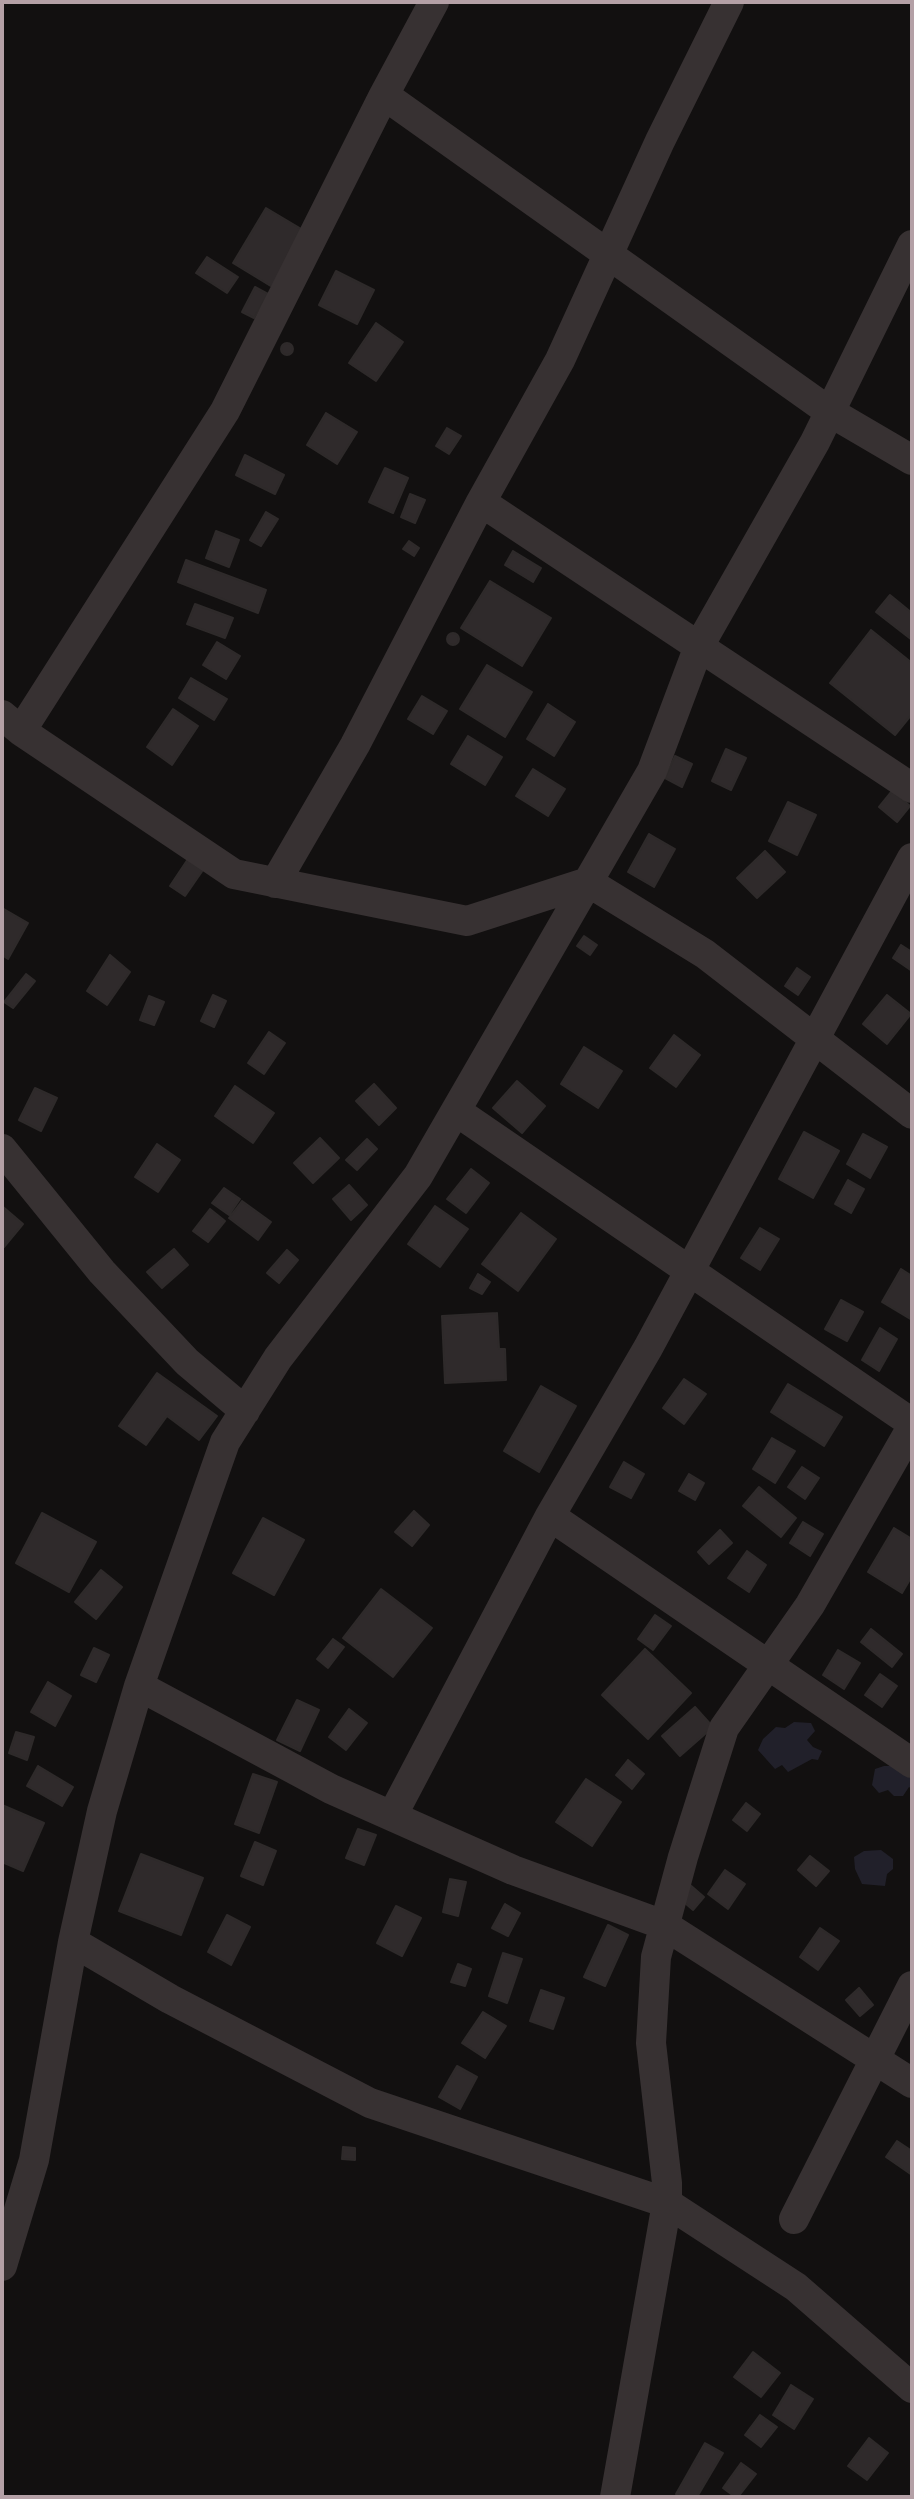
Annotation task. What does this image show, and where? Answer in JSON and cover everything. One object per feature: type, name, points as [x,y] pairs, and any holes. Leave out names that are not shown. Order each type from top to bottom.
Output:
[{"type":"street","points":[[434,2],[384,95],[225,411],[12,723],[234,874],[467,921],[588,881]]},
{"type":"street","points":[[275,883],[355,745],[481,502],[560,360],[660,141],[729,2]]},
{"type":"street","points":[[384,95],[830,411],[912,460]]},
{"type":"street","points":[[2,2266],[34,2160],[73,1942],[102,1811],[139,1686],[225,1442],[278,1359],[418,1176],[652,771],[699,646],[815,442],[912,245]]},
{"type":"street","points":[[481,502],[912,788]]},
{"type":"street","points":[[392,1816],[550,1516],[641,1360],[912,858]]},
{"type":"street","points":[[588,881],[705,954],[912,1114]]},
{"type":"street","points":[[456,1111],[912,1425],[810,1605],[724,1728],[683,1857],[656,1956],[651,2043],[667,2203],[615,2497]]},
{"type":"street","points":[[2,1149],[102,1272],[187,1362],[245,1411]]},
{"type":"street","points":[[550,1516],[912,1763]]},
{"type":"street","points":[[139,1686],[331,1789],[513,1870],[664,1926],[912,2083]]},
{"type":"street","points":[[73,1942],[170,1999],[370,2103],[667,2203],[796,2287],[912,2388]]},
{"type":"street","points":[[794,2219],[912,1986]]},
{"type":"shaded area","points":[[794,1722],[811,1723],[815,1731],[807,1740],[822,1751],[818,1760],[812,1759],[788,1772],[782,1765],[775,1769],[758,1750],[763,1739],[776,1727],[785,1728]]},
{"type":"shaded area","points":[[884,1766],[912,1766],[912,1789],[909,1787],[903,1796],[894,1796],[888,1790],[879,1793],[872,1785],[875,1769]]},
{"type":"shaded area","points":[[881,1850],[893,1859],[893,1869],[887,1874],[885,1886],[862,1884],[855,1869],[854,1857],[864,1851]]},
{"type":"building","points":[[266,208],[308,233],[274,288],[233,263]]},
{"type":"building","points":[[207,257],[238,277],[227,293],[196,273]]},
{"type":"building","points":[[336,271],[374,290],[357,324],[319,305]]},
{"type":"building","points":[[255,287],[268,294],[254,318],[242,312]]},
{"type":"building","points":[[376,323],[403,342],[376,381],[349,363]]},
{"type":"building","points":[[287,343],[293,349],[287,355],[281,349]]},
{"type":"building","points":[[326,413],[357,432],[337,464],[307,445]]},
{"type":"building","points":[[447,428],[461,436],[449,454],[436,446]]},
{"type":"building","points":[[245,455],[284,475],[275,494],[236,475]]},
{"type":"building","points":[[385,468],[408,478],[393,513],[369,502]]},
{"type":"building","points":[[410,494],[425,500],[415,523],[401,517]]},
{"type":"building","points":[[266,512],[278,519],[261,546],[250,540]]},
{"type":"building","points":[[216,531],[239,540],[229,567],[206,558]]},
{"type":"building","points":[[409,541],[419,548],[414,556],[403,549]]},
{"type":"building","points":[[513,551],[541,568],[533,582],[505,565]]},
{"type":"building","points":[[186,560],[266,590],[258,613],[178,582]]},
{"type":"building","points":[[490,581],[551,618],[522,666],[461,628]]},
{"type":"building","points":[[890,595],[912,613],[912,640],[876,612]]},
{"type":"building","points":[[195,604],[233,618],[225,638],[187,624]]},
{"type":"building","points":[[871,630],[912,663],[912,714],[895,735],[830,683]]},
{"type":"building","points":[[453,633],[459,639],[453,645],[447,639]]},
{"type":"building","points":[[217,642],[240,656],[226,679],[203,665]]},
{"type":"building","points":[[487,665],[532,692],[505,737],[460,709]]},
{"type":"building","points":[[191,678],[227,699],[214,720],[179,698]]},
{"type":"building","points":[[422,696],[447,711],[433,734],[408,719]]},
{"type":"building","points":[[548,704],[575,722],[554,756],[527,739]]},
{"type":"building","points":[[173,709],[198,726],[172,765],[147,747]]},
{"type":"building","points":[[468,736],[502,757],[485,785],[451,764]]},
{"type":"building","points":[[726,749],[746,758],[731,790],[712,781]]},
{"type":"building","points":[[675,756],[692,764],[682,787],[665,778]]},
{"type":"building","points":[[533,769],[565,789],[548,816],[516,796]]},
{"type":"building","points":[[892,791],[910,806],[897,822],[879,807]]},
{"type":"building","points":[[788,802],[816,815],[797,855],[769,841]]},
{"type":"building","points":[[649,834],[675,849],[654,887],[628,872]]},
{"type":"building","points":[[765,851],[785,872],[757,898],[737,878]]},
{"type":"building","points":[[188,859],[203,870],[185,896],[170,886]]},
{"type":"building","points":[[2,908],[28,923],[8,959],[2,955]]},
{"type":"building","points":[[584,936],[597,945],[590,955],[577,946]]},
{"type":"building","points":[[901,945],[912,952],[912,971],[893,958]]},
{"type":"building","points":[[110,955],[130,972],[107,1005],[87,991]]},
{"type":"building","points":[[797,968],[810,977],[798,995],[785,986]]},
{"type":"building","points":[[26,974],[35,981],[13,1008],[4,1002]]},
{"type":"building","points":[[213,995],[226,1001],[214,1027],[201,1021]]},
{"type":"building","points":[[887,995],[911,1014],[887,1044],[863,1024]]},
{"type":"building","points":[[149,996],[164,1002],[154,1025],[140,1020]]},
{"type":"building","points":[[269,1032],[285,1043],[264,1074],[248,1063]]},
{"type":"building","points":[[674,1035],[700,1055],[676,1087],[650,1068]]},
{"type":"building","points":[[584,1047],[622,1071],[598,1108],[561,1084]]},
{"type":"building","points":[[517,1081],[545,1106],[522,1133],[493,1108]]},
{"type":"building","points":[[374,1084],[396,1108],[379,1125],[356,1101]]},
{"type":"building","points":[[235,1086],[274,1113],[253,1143],[215,1116]]},
{"type":"building","points":[[35,1088],[57,1098],[41,1131],[19,1120]]},
{"type":"building","points":[[804,1132],[839,1151],[813,1198],[779,1179]]},
{"type":"building","points":[[863,1134],[887,1147],[870,1178],[847,1164]]},
{"type":"building","points":[[320,1138],[339,1158],[313,1183],[294,1163]]},
{"type":"building","points":[[367,1139],[377,1149],[357,1170],[346,1160]]},
{"type":"building","points":[[157,1144],[180,1160],[158,1192],[135,1177]]},
{"type":"building","points":[[471,1169],[489,1183],[466,1213],[447,1199]]},
{"type":"building","points":[[848,1180],[864,1189],[851,1213],[835,1204]]},
{"type":"building","points":[[349,1185],[367,1205],[351,1220],[333,1199]]},
{"type":"building","points":[[224,1188],[240,1199],[229,1215],[212,1203]]},
{"type":"building","points":[[242,1201],[271,1222],[258,1240],[229,1218]]},
{"type":"building","points":[[2,1206],[23,1224],[4,1247],[2,1246]]},
{"type":"building","points":[[435,1206],[468,1229],[440,1267],[408,1244]]},
{"type":"building","points":[[210,1209],[225,1221],[208,1242],[193,1231]]},
{"type":"building","points":[[521,1213],[556,1239],[518,1291],[482,1264]]},
{"type":"building","points":[[760,1228],[779,1239],[760,1270],[741,1258]]},
{"type":"building","points":[[174,1249],[188,1265],[162,1288],[147,1272]]},
{"type":"building","points":[[287,1250],[298,1260],[279,1283],[267,1273]]},
{"type":"building","points":[[901,1269],[912,1276],[912,1320],[882,1302]]},
{"type":"building","points":[[478,1274],[490,1282],[482,1294],[470,1288]]},
{"type":"building","points":[[841,1300],[863,1312],[847,1341],[825,1329]]},
{"type":"building","points":[[497,1313],[499,1349],[505,1349],[506,1380],[445,1383],[442,1316]]},
{"type":"building","points":[[880,1328],[897,1339],[879,1371],[862,1360]]},
{"type":"building","points":[[157,1373],[217,1416],[199,1440],[167,1416],[146,1445],[119,1426]]},
{"type":"building","points":[[684,1379],[706,1394],[684,1424],[663,1408]]},
{"type":"building","points":[[788,1384],[842,1417],[824,1446],[771,1412]]},
{"type":"building","points":[[541,1386],[576,1406],[539,1472],[504,1451]]},
{"type":"building","points":[[772,1438],[795,1451],[775,1483],[753,1469]]},
{"type":"building","points":[[624,1462],[644,1474],[631,1498],[610,1487]]},
{"type":"building","points":[[802,1467],[819,1478],[805,1499],[788,1487]]},
{"type":"building","points":[[689,1474],[704,1483],[695,1500],[679,1491]]},
{"type":"building","points":[[759,1487],[796,1518],[781,1537],[743,1506]]},
{"type":"building","points":[[414,1511],[429,1525],[412,1546],[395,1532]]},
{"type":"building","points":[[42,1513],[96,1542],[69,1592],[16,1563]]},
{"type":"building","points":[[263,1518],[304,1540],[274,1595],[233,1573]]},
{"type":"building","points":[[803,1522],[823,1534],[810,1556],[790,1543]]},
{"type":"building","points":[[894,1528],[912,1539],[912,1576],[902,1593],[868,1572]]},
{"type":"building","points":[[720,1530],[732,1543],[709,1564],[698,1552]]},
{"type":"building","points":[[747,1551],[766,1565],[749,1592],[728,1578]]},
{"type":"building","points":[[101,1570],[122,1587],[96,1619],[75,1602]]},
{"type":"building","points":[[381,1589],[432,1628],[393,1677],[343,1638]]},
{"type":"building","points":[[655,1615],[671,1626],[653,1650],[638,1639]]},
{"type":"building","points":[[871,1629],[902,1654],[892,1667],[861,1642]]},
{"type":"building","points":[[333,1639],[344,1647],[328,1668],[317,1659]]},
{"type":"building","points":[[94,1648],[109,1655],[96,1682],[81,1675]]},
{"type":"building","points":[[645,1649],[691,1693],[648,1739],[602,1695]]},
{"type":"building","points":[[838,1650],[860,1663],[844,1689],[823,1675]]},
{"type":"building","points":[[880,1674],[897,1686],[882,1707],[865,1695]]},
{"type":"building","points":[[48,1682],[71,1696],[55,1726],[31,1712]]},
{"type":"building","points":[[297,1700],[319,1710],[300,1751],[277,1740]]},
{"type":"building","points":[[695,1707],[713,1727],[680,1756],[662,1736]]},
{"type":"building","points":[[349,1709],[367,1723],[346,1750],[329,1737]]},
{"type":"building","points":[[16,1732],[34,1737],[27,1760],[9,1753]]},
{"type":"building","points":[[628,1760],[644,1774],[632,1789],[616,1775]]},
{"type":"building","points":[[38,1766],[73,1787],[62,1806],[27,1786]]},
{"type":"building","points":[[253,1774],[277,1782],[259,1833],[235,1824]]},
{"type":"building","points":[[586,1779],[621,1802],[592,1846],[556,1822]]},
{"type":"building","points":[[746,1803],[760,1814],[747,1831],[733,1820]]},
{"type":"building","points":[[2,1805],[44,1823],[23,1871],[2,1862]]},
{"type":"building","points":[[358,1829],[376,1835],[364,1865],[346,1858]]},
{"type":"building","points":[[255,1842],[276,1851],[263,1885],[241,1876]]},
{"type":"building","points":[[141,1854],[203,1878],[181,1935],[119,1911]]},
{"type":"building","points":[[810,1856],[829,1871],[816,1886],[798,1870]]},
{"type":"building","points":[[725,1870],[745,1884],[728,1909],[708,1894]]},
{"type":"building","points":[[450,1879],[466,1882],[458,1916],[443,1912]]},
{"type":"building","points":[[689,1884],[704,1897],[693,1910],[678,1897]]},
{"type":"building","points":[[505,1904],[520,1913],[508,1936],[492,1928]]},
{"type":"building","points":[[396,1906],[421,1918],[402,1956],[377,1943]]},
{"type":"building","points":[[227,1915],[250,1927],[231,1965],[208,1952]]},
{"type":"building","points":[[608,1925],[628,1935],[605,1986],[584,1977]]},
{"type":"building","points":[[820,1928],[839,1941],[818,1970],[800,1957]]},
{"type":"building","points":[[503,1953],[522,1959],[507,2003],[489,1996]]},
{"type":"building","points":[[458,1964],[471,1969],[465,1986],[451,1982]]},
{"type":"building","points":[[859,1988],[873,2005],[860,2016],[846,2000]]},
{"type":"building","points":[[541,1990],[564,1998],[553,2029],[530,2021]]},
{"type":"building","points":[[483,2012],[506,2026],[485,2058],[462,2043]]},
{"type":"building","points":[[457,2066],[477,2077],[460,2109],[439,2097]]},
{"type":"building","points":[[897,2141],[912,2151],[912,2175],[886,2157]]},
{"type":"building","points":[[343,2147],[355,2148],[355,2160],[342,2159]]},
{"type":"building","points":[[753,2352],[780,2373],[761,2397],[734,2377]]},
{"type":"building","points":[[791,2385],[813,2399],[794,2429],[773,2415]]},
{"type":"building","points":[[760,2415],[777,2427],[761,2447],[745,2435]]},
{"type":"building","points":[[869,2438],[888,2453],[867,2480],[848,2466]]},
{"type":"building","points":[[705,2443],[723,2453],[697,2497],[682,2497],[676,2494]]},
{"type":"building","points":[[741,2463],[756,2474],[738,2497],[735,2497],[723,2488]]}]
